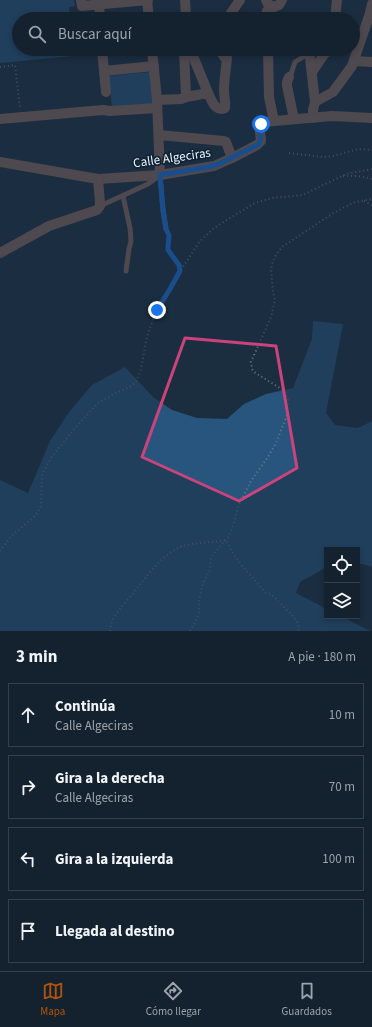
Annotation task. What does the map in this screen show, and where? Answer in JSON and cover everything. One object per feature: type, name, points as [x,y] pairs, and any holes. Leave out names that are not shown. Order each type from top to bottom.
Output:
[{"type":"street","points":[[81,0],[82,6],[148,0],[149,12]]},
{"type":"street","points":[[185,0],[185,12]]},
{"type":"street","points":[[232,12],[240,0]]},
{"type":"street","points":[[239,12],[246,0]]},
{"type":"street","points":[[268,3],[274,7],[279,5],[282,0]]},
{"type":"street","points":[[336,12],[338,0]]},
{"type":"street","points":[[360,38],[366,25],[372,4]]},
{"type":"street","points":[[98,5],[99,12]]},
{"type":"street","points":[[103,56],[106,92]]},
{"type":"street","points":[[153,56],[159,135],[160,175]]},
{"type":"street","points":[[184,56],[186,97]]},
{"type":"street","points":[[193,56],[214,105],[220,109],[225,108],[226,104],[224,88],[228,56]]},
{"type":"street","points":[[268,56],[269,97],[274,121]]},
{"type":"street","points":[[309,56],[315,102],[313,118]]},
{"type":"street","points":[[312,72],[323,56]]},
{"type":"street","points":[[315,102],[333,92],[347,74],[354,61],[354,56]]},
{"type":"street","points":[[354,61],[372,62]]},
{"type":"street","points":[[104,71],[154,66]]},
{"type":"street","points":[[289,77],[287,86],[294,119]]},
{"type":"street","points":[[0,119],[103,110],[110,112],[208,93]]},
{"type":"street","name":"Calle Algeciras","points":[[0,162],[98,179],[160,175],[208,167],[232,158],[259,144],[261,141],[259,128],[263,122],[332,116],[372,118]]},
{"type":"street","points":[[159,135],[224,141],[226,142],[232,158]]},
{"type":"street","points":[[0,253],[58,222],[98,209],[100,203],[98,179]]},
{"type":"lane","points":[[289,77],[292,74],[295,62],[304,56]]},
{"type":"lane","points":[[100,206],[148,184],[160,175]]},
{"type":"lane","points":[[160,175],[166,229]]},
{"type":"lane","points":[[123,196],[130,228],[131,241],[126,271]]},
{"type":"path","points":[[0,66],[15,65],[21,117]]},
{"type":"path","points":[[290,153],[323,157],[359,149],[372,150]]},
{"type":"path","points":[[0,551],[14,534],[40,510],[42,506],[42,474],[51,458],[75,428],[98,403],[132,386],[136,382],[141,369],[147,336],[157,310],[200,241],[213,229],[255,203],[303,195],[341,176],[372,169]]},
{"type":"path","points":[[341,176],[358,176],[372,179]]},
{"type":"path","points":[[190,631],[199,614],[198,600],[203,583],[210,570],[211,557],[230,536],[238,507],[252,481],[276,443],[287,415],[288,399],[283,390],[254,372],[251,366],[251,362],[273,310],[275,300],[271,269],[273,261],[282,247],[328,217],[350,204],[372,199]]},
{"type":"path","points":[[363,201],[372,206]]},
{"type":"path","points":[[166,229],[169,235],[168,250],[179,265],[180,271]]},
{"type":"path","points":[[110,631],[112,621],[122,606],[151,571],[164,558],[183,546],[226,540]]},
{"type":"path","points":[[226,540],[231,550],[249,575],[256,580],[266,593],[271,594],[277,599],[294,617],[298,624],[299,631]]},
{"type":"highlighted area","points":[[185,338],[276,346],[297,468],[239,501],[142,457]]},
{"type":"shaded area","points":[[0,0],[74,0],[75,6],[69,7],[69,12],[12,12],[12,56],[73,56],[0,63]]},
{"type":"shaded area","points":[[150,72],[153,105],[112,108],[109,76]]},
{"type":"shaded area","points":[[313,321],[343,324],[326,413],[335,425],[358,428],[372,421],[372,567],[360,564],[360,547],[324,547],[324,569],[300,582],[296,593],[324,607],[324,619],[347,619],[370,631],[0,631],[0,480],[28,493],[50,441],[69,412],[92,385],[125,367],[153,397],[172,410],[197,418],[227,419],[244,404],[266,394],[293,388],[312,339]]},
{"type":"route","points":[[157,310],[180,271],[179,265],[168,250],[169,235],[166,229],[163,210],[160,175],[208,167],[232,158],[259,144],[261,141],[259,128],[261,124]]}]
